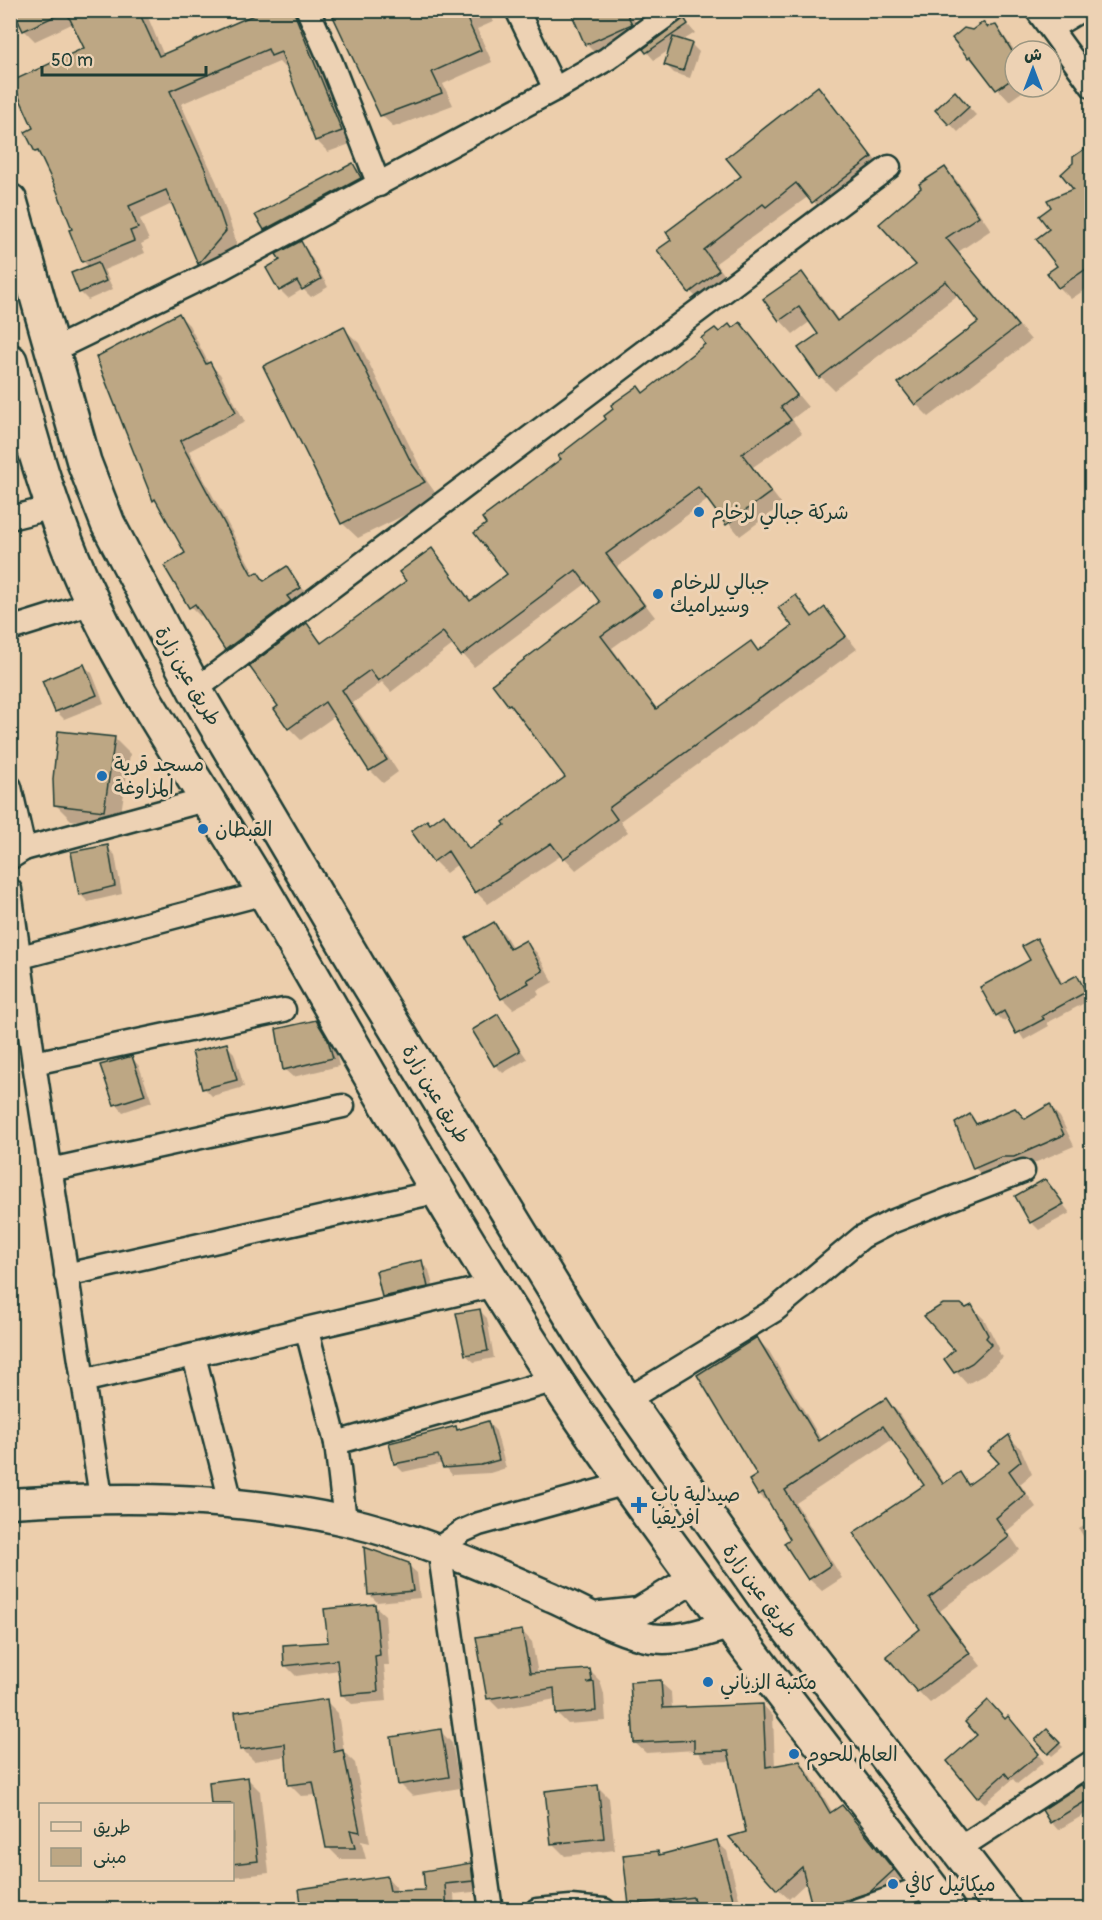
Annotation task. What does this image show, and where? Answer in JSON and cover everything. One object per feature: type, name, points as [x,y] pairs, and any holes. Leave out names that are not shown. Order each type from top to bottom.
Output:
[{"type":"main road","name":"طريق عين زارة","points":[[10,201],[84,462],[108,524],[195,690],[371,988],[625,1401],[770,1605],[1004,1910]]},
{"type":"main road","points":[[10,361],[36,457],[53,507],[93,603],[150,710],[265,893],[495,1285],[556,1380],[627,1483],[731,1624],[939,1897]]},
{"type":"street","points":[[308,10],[379,185]]},
{"type":"street","points":[[518,10],[555,89]]},
{"type":"street","points":[[53,350],[190,284],[555,89],[607,58],[674,10]]},
{"type":"street","points":[[1036,10],[1092,86]]},
{"type":"street","points":[[1051,28],[1081,10]]},
{"type":"street","points":[[195,690],[889,167]]},
{"type":"street","points":[[10,518],[53,507]]},
{"type":"street","points":[[10,629],[93,603]]},
{"type":"street","points":[[10,787],[17,853],[206,800]]},
{"type":"street","points":[[10,890],[50,1170],[101,1497]]},
{"type":"street","points":[[21,957],[265,893]]},
{"type":"street","points":[[34,1063],[284,1010]]},
{"type":"street","points":[[50,1170],[343,1106]]},
{"type":"street","points":[[625,1401],[776,1310],[862,1237],[891,1222],[1023,1171]]},
{"type":"street","points":[[66,1275],[440,1191]]},
{"type":"street","points":[[82,1382],[495,1285]]},
{"type":"street","points":[[307,1331],[336,1443],[345,1521]]},
{"type":"street","points":[[194,1356],[231,1502]]},
{"type":"street","points":[[336,1443],[556,1380]]},
{"type":"street","points":[[439,1548],[463,1531],[479,1524],[627,1483]]},
{"type":"street","points":[[10,1503],[101,1497],[231,1502],[345,1521],[439,1548],[596,1617],[652,1638],[674,1638],[731,1624]]},
{"type":"street","points":[[439,1548],[491,1910]]},
{"type":"street","points":[[596,1617],[639,1612],[696,1577]]},
{"type":"street","points":[[958,1849],[1092,1762]]},
{"type":"street","points":[[858,1910],[939,1897]]},
{"type":"street","points":[[537,1910],[571,1907],[604,1910]]},
{"type":"building","points":[[13,10],[138,10],[159,56],[265,10],[293,10],[342,131],[315,141],[281,52],[271,56],[268,49],[170,91],[205,169],[226,231],[198,264],[166,190],[129,206],[138,228],[130,231],[134,241],[82,262],[57,191],[38,151],[35,152],[25,132],[33,128],[12,81],[84,48],[66,11],[23,31]]},
{"type":"building","points":[[330,10],[463,10],[481,50],[432,72],[442,93],[380,116]]},
{"type":"building","points":[[570,10],[625,10],[632,24],[585,45]]},
{"type":"building","points":[[684,18],[688,24],[646,53],[643,49]]},
{"type":"building","points":[[983,22],[987,27],[996,25],[1005,39],[1003,85],[996,90],[970,56],[968,58],[952,38],[964,28],[972,30]]},
{"type":"building","points":[[673,37],[692,43],[683,71],[664,65]]},
{"type":"building","points":[[818,86],[872,157],[812,203],[796,183],[766,207],[763,204],[704,250],[719,270],[689,293],[657,250],[671,240],[666,232],[741,176],[726,158]]},
{"type":"building","points":[[955,91],[969,107],[949,125],[935,110]]},
{"type":"building","points":[[1092,144],[1092,265],[1058,288],[1047,273],[1057,266],[1036,239],[1049,229],[1039,216],[1051,207],[1047,200],[1073,189],[1061,174],[1073,163],[1073,157]]},
{"type":"building","points":[[353,163],[361,178],[264,230],[255,215]]},
{"type":"building","points":[[945,167],[979,216],[946,238],[1018,326],[915,405],[898,383],[978,322],[946,281],[819,378],[798,348],[818,334],[799,307],[779,321],[763,299],[802,272],[837,321],[916,265],[879,224],[921,188],[919,184]]},
{"type":"building","points":[[301,241],[321,279],[302,290],[297,281],[279,291],[266,268],[280,260],[276,254]]},
{"type":"building","points":[[98,262],[106,281],[79,293],[71,273]]},
{"type":"building","points":[[179,313],[206,364],[210,362],[236,412],[180,441],[252,575],[258,572],[264,581],[287,566],[301,588],[287,596],[291,601],[225,650],[195,604],[189,608],[164,566],[185,553],[155,499],[153,501],[96,357]]},
{"type":"building","points":[[740,322],[797,395],[781,407],[791,420],[742,454],[771,492],[726,525],[698,487],[606,554],[644,605],[601,636],[656,709],[751,641],[758,651],[792,626],[778,608],[796,595],[812,617],[825,607],[846,636],[609,808],[617,819],[563,859],[551,843],[475,893],[448,851],[433,862],[411,831],[427,820],[430,824],[444,814],[469,849],[505,825],[503,822],[565,777],[510,704],[508,705],[492,684],[600,602],[576,570],[461,656],[443,632],[378,681],[370,670],[342,690],[387,760],[369,771],[325,702],[288,729],[274,709],[278,706],[249,666],[307,623],[321,643],[406,581],[399,572],[432,548],[470,601],[507,574],[474,533],[486,524],[482,518],[561,459],[558,456],[606,419],[604,416],[613,409],[611,405],[638,386],[643,393],[705,344],[701,338],[715,328],[719,332],[729,324],[732,328]]},
{"type":"building","points":[[344,326],[412,464],[425,482],[341,524],[263,366]]},
{"type":"building","points":[[84,664],[97,695],[55,712],[42,681]]},
{"type":"building","points":[[58,731],[115,737],[104,811],[54,805],[53,779]]},
{"type":"building","points":[[108,845],[115,886],[79,895],[71,852]]},
{"type":"building","points":[[494,922],[510,949],[526,940],[543,971],[527,980],[529,983],[501,999],[466,938]]},
{"type":"building","points":[[1037,938],[1061,984],[1077,975],[1086,992],[1042,1016],[1044,1019],[1016,1034],[1004,1011],[996,1016],[980,987],[1030,960],[1022,946]]},
{"type":"building","points":[[498,1014],[520,1051],[494,1066],[472,1030]]},
{"type":"building","points":[[316,1020],[328,1040],[333,1058],[283,1070],[276,1029]]},
{"type":"building","points":[[227,1043],[237,1080],[202,1089],[192,1052]]},
{"type":"building","points":[[132,1056],[145,1095],[114,1105],[100,1065]]},
{"type":"building","points":[[1050,1104],[1064,1135],[1014,1157],[1001,1157],[973,1169],[955,1123],[970,1114],[976,1124],[1015,1108],[1025,1119]]},
{"type":"building","points":[[1045,1179],[1064,1204],[1030,1223],[1015,1196]]},
{"type":"building","points":[[422,1260],[428,1287],[382,1297],[376,1271]]},
{"type":"building","points":[[943,1304],[961,1304],[966,1308],[972,1305],[988,1335],[986,1338],[992,1344],[972,1363],[954,1373],[944,1359],[954,1350],[924,1316]]},
{"type":"building","points":[[480,1309],[488,1351],[465,1355],[456,1313]]},
{"type":"building","points":[[757,1337],[819,1441],[886,1398],[943,1484],[960,1472],[968,1485],[999,1463],[988,1451],[1009,1435],[1021,1461],[1009,1471],[1025,1494],[996,1518],[1009,1537],[929,1598],[970,1653],[917,1692],[886,1656],[920,1629],[853,1533],[924,1485],[883,1426],[785,1490],[831,1565],[808,1580],[784,1543],[790,1539],[763,1492],[758,1495],[749,1480],[757,1475],[697,1375]]},
{"type":"building","points":[[488,1421],[499,1460],[481,1465],[443,1468],[438,1455],[394,1464],[389,1443],[456,1426],[457,1430]]},
{"type":"building","points":[[364,1547],[409,1563],[413,1591],[368,1595]]},
{"type":"building","points":[[375,1604],[380,1655],[375,1656],[378,1692],[341,1695],[337,1660],[284,1666],[283,1645],[328,1642],[324,1609]]},
{"type":"building","points":[[522,1630],[530,1673],[590,1669],[592,1681],[587,1683],[594,1682],[596,1711],[556,1714],[554,1688],[487,1699],[476,1637]]},
{"type":"building","points":[[661,1680],[663,1708],[763,1704],[766,1767],[800,1761],[830,1813],[842,1805],[894,1870],[870,1892],[817,1910],[813,1910],[802,1867],[777,1890],[729,1837],[746,1832],[728,1751],[694,1752],[694,1740],[634,1743],[630,1682]]},
{"type":"building","points":[[327,1699],[334,1752],[343,1750],[360,1832],[350,1830],[355,1848],[326,1848],[313,1782],[288,1785],[285,1744],[240,1750],[235,1712]]},
{"type":"building","points":[[988,1700],[1005,1719],[1008,1716],[1039,1754],[1009,1778],[1005,1773],[977,1798],[947,1761],[977,1735],[965,1722]]},
{"type":"building","points":[[441,1729],[449,1777],[398,1785],[391,1737]]},
{"type":"building","points":[[1047,1729],[1060,1743],[1048,1754],[1035,1740]]},
{"type":"building","points":[[248,1777],[258,1861],[234,1864],[234,1803],[211,1803],[209,1782]]},
{"type":"building","points":[[1082,1784],[1091,1798],[1050,1823],[1042,1810]]},
{"type":"building","points":[[598,1785],[604,1838],[551,1844],[545,1791]]},
{"type":"building","points":[[717,1840],[736,1910],[696,1910],[693,1897],[629,1905],[623,1855],[658,1851],[659,1855]]},
{"type":"building","points":[[471,1863],[473,1881],[445,1884],[447,1910],[302,1910],[299,1889],[387,1876],[390,1891],[425,1890],[423,1871]]},
{"type":"place","name":"شركة جبالي لرخام","points":[[699,512]]},
{"type":"place","name":"جبالي للرخام وسيراميك","points":[[658,594]]},
{"type":"place","name":"مسجد قرية المزاوغة","points":[[102,776]]},
{"type":"place","name":"القبطان","points":[[203,829]]},
{"type":"place","name":"صيدلية باب افريقيا","points":[[639,1505]]},
{"type":"place","name":"مكتبة الزياني","points":[[708,1682]]},
{"type":"place","name":"العالم للحوم","points":[[794,1754]]},
{"type":"place","name":"ميكائيل كافي","points":[[893,1884]]}]
